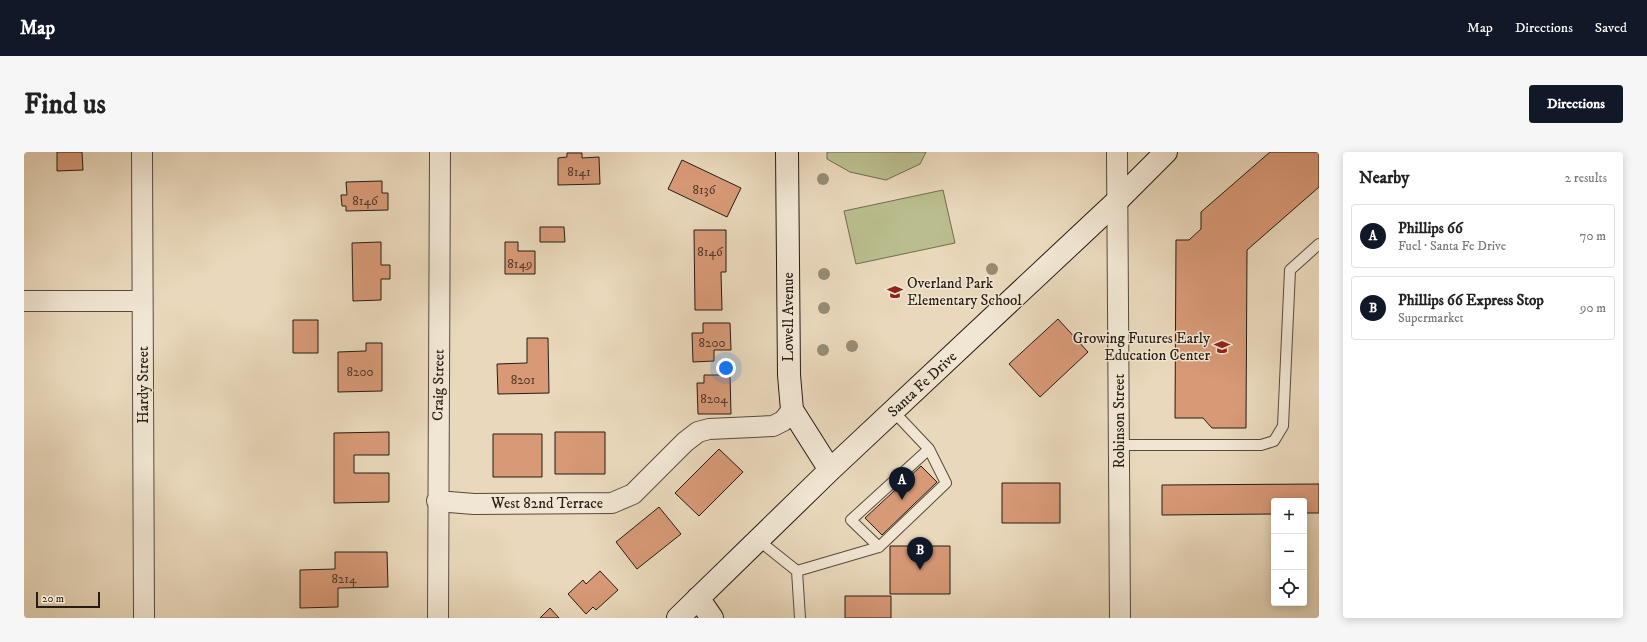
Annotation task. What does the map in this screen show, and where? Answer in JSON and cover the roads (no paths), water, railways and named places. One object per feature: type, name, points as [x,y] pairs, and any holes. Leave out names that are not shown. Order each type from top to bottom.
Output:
[{"type":"main road","name":"Lowell Avenue","points":[[787,152],[789,375],[792,410],[830,470]]},
{"type":"main road","name":"Santa Fe Drive","points":[[678,618],[830,470],[1117,201],[1166,152]]},
{"type":"main road","points":[[698,598],[712,618]]},
{"type":"street","name":"Hardy Street","points":[[142,152],[144,618]]},
{"type":"street","name":"Craig Street","points":[[438,618],[437,501],[440,152]]},
{"type":"street","name":"Robinson Street","points":[[1117,152],[1120,618]]},
{"type":"street","points":[[24,301],[142,301]]},
{"type":"street","name":"West 82nd Terrace","points":[[437,501],[474,504],[612,503],[633,494],[685,442],[698,432],[709,429],[773,426],[783,421],[792,410]]},
{"type":"lane","points":[[1119,445],[1261,445],[1274,441],[1283,426],[1290,270],[1319,244]]},
{"type":"lane","points":[[797,571],[879,547],[946,483],[929,449],[893,411]]},
{"type":"lane","points":[[879,547],[851,520],[929,449]]},
{"type":"lane","points":[[758,540],[797,571],[800,618]]},
{"type":"place","name":"Overland Park Elementary School","points":[[895,292]]},
{"type":"place","name":"Growing Futures Early Education Center","points":[[1222,347]]},
{"type":"place","name":"Phillips 66","points":[[902,500]]},
{"type":"place","name":"Phillips 66 Express Stop","points":[[920,570]]}]
